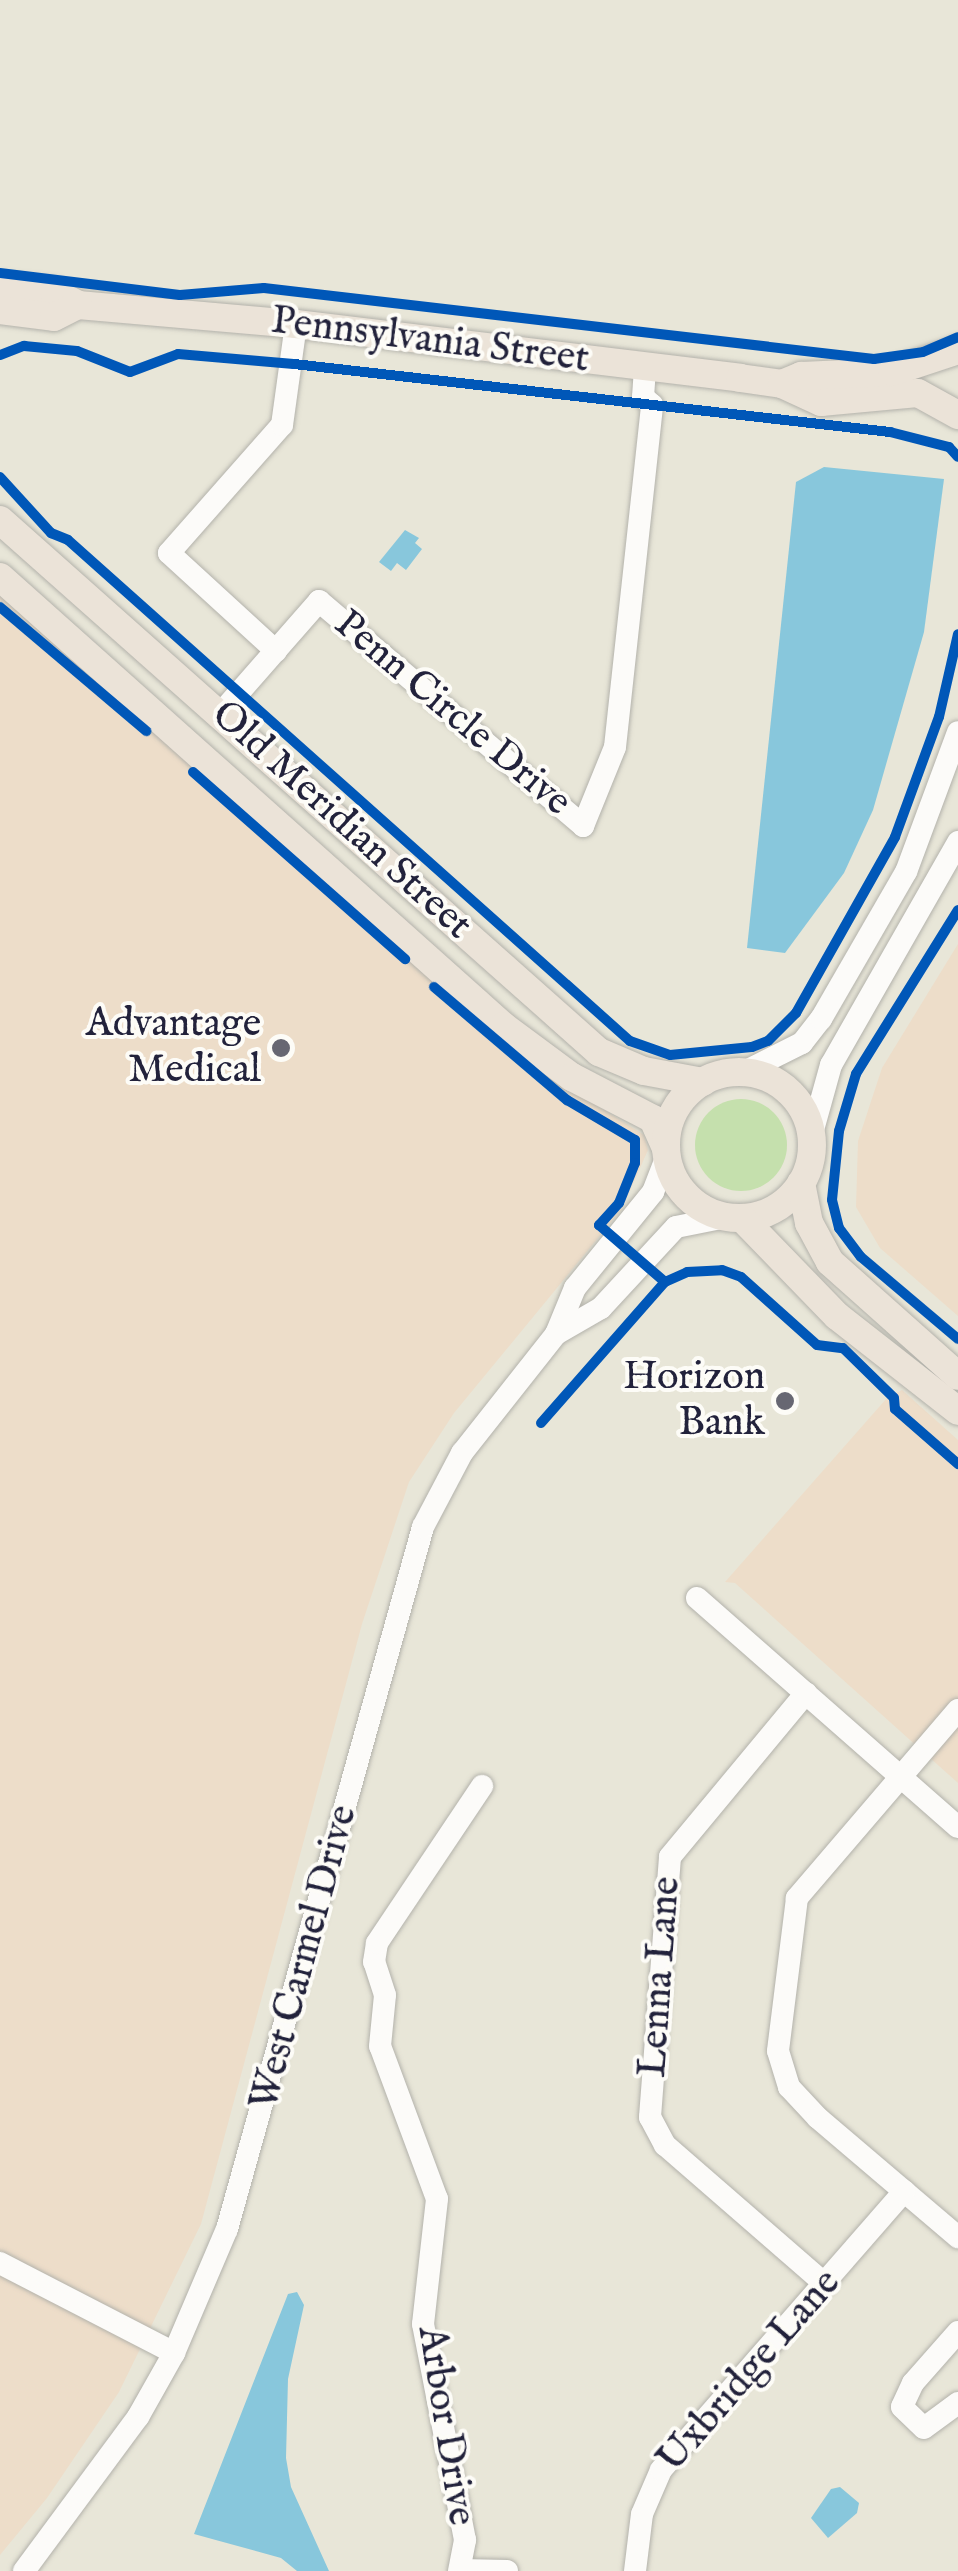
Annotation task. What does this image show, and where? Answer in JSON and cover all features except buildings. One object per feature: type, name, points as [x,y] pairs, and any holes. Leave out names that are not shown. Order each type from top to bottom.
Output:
[{"type":"main road","name":"Pennsylvania Street","points":[[0,287],[54,292],[78,305],[296,324],[782,384],[820,402],[918,394],[958,415]]},
{"type":"main road","name":"Pennsylvania Street","points":[[0,310],[54,317],[78,305]]},
{"type":"main road","points":[[0,325],[32,313]]},
{"type":"main road","name":"Pennsylvania Street","points":[[782,384],[801,376],[892,372],[958,350]]},
{"type":"main road","name":"Old Meridian Street","points":[[0,520],[599,1052],[644,1071],[702,1082]]},
{"type":"main road","name":"Old Meridian Street","points":[[0,576],[504,1026],[572,1077],[653,1119],[666,1152]]},
{"type":"main road","points":[[958,1376],[830,1262],[809,1223],[801,1183],[811,1137],[794,1098],[772,1080],[744,1072],[702,1082],[679,1103],[666,1152],[687,1196],[734,1218],[837,1316],[958,1411]]},
{"type":"main road","points":[[734,1218],[776,1208],[801,1183]]},
{"type":"street","name":"Penn Circle Drive","points":[[276,650],[169,554],[282,425],[296,324]]},
{"type":"street","name":"Penn Circle Drive","points":[[220,713],[319,600],[583,826],[615,746],[652,405],[664,398],[658,368]]},
{"type":"street","points":[[744,1072],[802,1044],[822,1018],[906,872],[958,732]]},
{"type":"street","points":[[811,1137],[838,1051],[958,842]]},
{"type":"street","name":"West Carmel Drive","points":[[24,2571],[76,2508],[174,2354],[239,2195],[412,1555],[462,1453],[556,1334],[575,1288],[653,1192],[666,1152]]},
{"type":"street","name":"West Carmel Drive","points":[[556,1334],[602,1308],[662,1237],[690,1222],[734,1218]]},
{"type":"street","points":[[697,1598],[958,1827]]},
{"type":"street","name":"Lenna Lane","points":[[806,1694],[670,1857],[654,2130],[824,2284]]},
{"type":"street","points":[[958,1710],[797,1898],[780,2066],[789,2087],[818,2118],[958,2237]]},
{"type":"street","name":"Arbor Drive","points":[[459,2571],[465,2540],[424,2324],[436,2200],[380,2046],[385,1996],[374,1962],[377,1943],[482,1786]]},
{"type":"street","name":"Uxbridge Lane","points":[[635,2571],[642,2514],[661,2470],[904,2191]]},
{"type":"street","points":[[0,2263],[174,2354]]},
{"type":"street","points":[[958,2332],[912,2384],[902,2407],[924,2428],[958,2403]]},
{"type":"street","points":[[459,2571],[507,2571]]},
{"type":"shaded area","points":[[0,586],[531,1064],[644,1135],[648,1150],[622,1209],[454,1413],[409,1482],[362,1624],[201,2224],[119,2392],[47,2498],[0,2555]]},
{"type":"shaded area","points":[[958,944],[958,1316],[880,1248],[856,1207],[858,1141],[882,1068]]},
{"type":"shaded area","points":[[902,1390],[958,1440],[958,1783],[735,1583],[725,1582],[887,1398]]},
{"type":"green space","points":[[741,1099],[759,1102],[774,1112],[784,1127],[784,1163],[774,1178],[759,1188],[741,1191],[723,1188],[708,1178],[698,1163],[695,1145],[698,1127],[708,1112],[723,1102]]},
{"type":"water","points":[[824,467],[944,479],[924,632],[873,810],[844,873],[785,953],[747,948],[796,482]]},
{"type":"water","points":[[405,530],[419,538],[415,543],[422,549],[406,570],[397,563],[391,571],[379,562]]},
{"type":"water","points":[[297,2292],[304,2305],[288,2379],[286,2458],[291,2487],[329,2571],[297,2571],[281,2558],[194,2534],[288,2294]]},
{"type":"water","points":[[840,2487],[859,2503],[857,2513],[828,2538],[811,2518],[831,2489]]},
{"type":"cycle path","points":[[0,273],[180,295],[264,288],[874,359],[923,352],[958,337]]},
{"type":"cycle path","points":[[0,355],[24,346],[77,351],[130,372],[178,354],[294,364],[890,432],[949,447],[958,457]]},
{"type":"cycle path","points":[[0,477],[51,533],[68,540],[630,1041],[670,1055],[752,1047],[768,1041],[796,1013],[895,837],[939,717],[958,634]]},
{"type":"cycle path","points":[[0,607],[146,731]]},
{"type":"cycle path","points":[[193,772],[405,959]]},
{"type":"cycle path","points":[[958,910],[856,1074],[839,1131],[832,1200],[839,1228],[861,1257],[958,1339]]},
{"type":"cycle path","points":[[434,987],[567,1100],[635,1140],[635,1163],[619,1203],[599,1225],[665,1282]]},
{"type":"cycle path","points":[[541,1423],[665,1282],[687,1272],[722,1270],[741,1277],[817,1345],[843,1348],[894,1398],[895,1409],[958,1464]]},
{"type":"place","name":"Advantage Medical","points":[[281,1048]]},
{"type":"place","name":"Horizon Bank","points":[[785,1401]]}]
